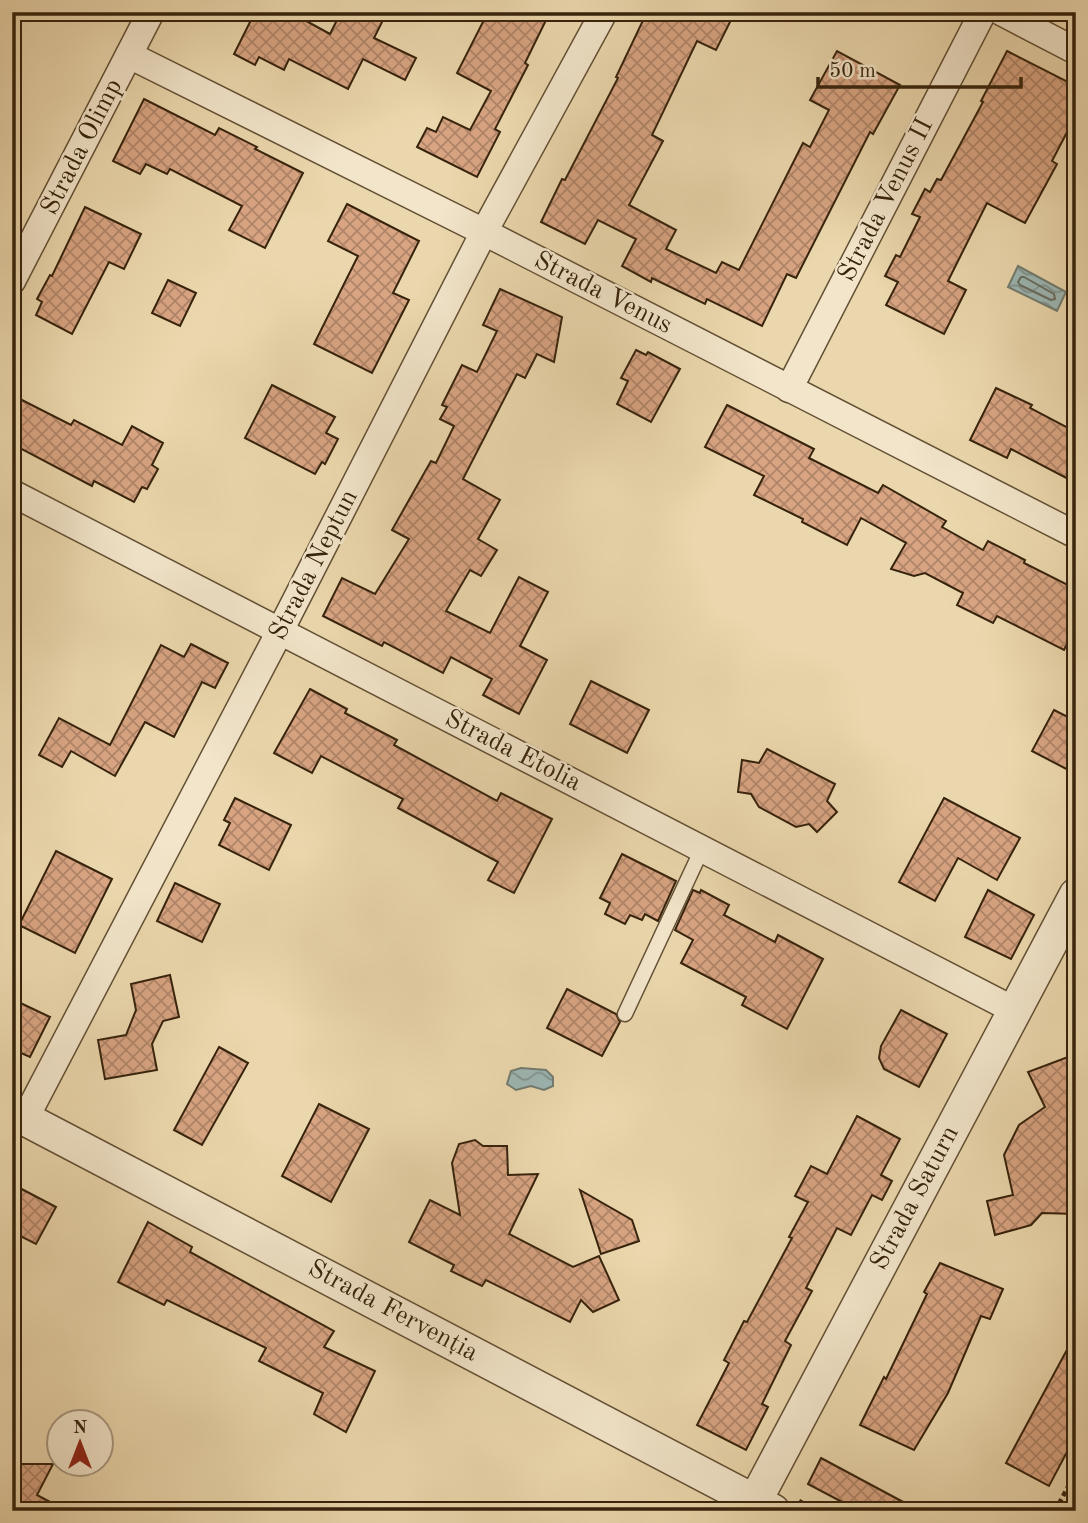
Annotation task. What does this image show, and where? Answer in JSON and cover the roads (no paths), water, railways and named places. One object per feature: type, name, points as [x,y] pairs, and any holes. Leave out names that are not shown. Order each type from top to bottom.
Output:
[{"type":"street","name":"Strada Olimp","points":[[12,281],[151,12]]},
{"type":"street","name":"Strada Neptun","points":[[18,1116],[281,631],[484,232],[604,12]]},
{"type":"street","name":"Strada Venus II","points":[[789,388],[983,12]]},
{"type":"street","points":[[1001,12],[1076,51]]},
{"type":"street","name":"Strada Venus","points":[[129,55],[484,232],[1076,535]]},
{"type":"street","name":"Strada Etolia","points":[[12,494],[1014,1010]]},
{"type":"street","name":"Strada Saturn","points":[[764,1506],[1014,1010],[1076,895]]},
{"type":"street","name":"Strada Fervenția","points":[[18,1116],[764,1506]]},
{"type":"lane","points":[[625,1014],[702,849]]},
{"type":"water","points":[[1018,266],[1066,292],[1057,311],[1008,287]]},
{"type":"water","points":[[521,1068],[546,1070],[553,1077],[553,1086],[544,1090],[531,1086],[516,1090],[507,1084],[511,1071]]}]
